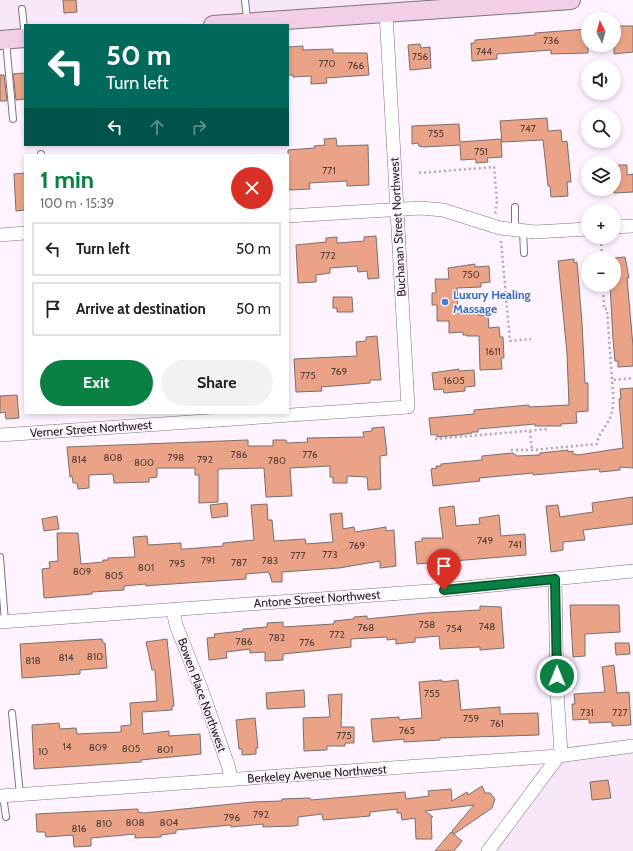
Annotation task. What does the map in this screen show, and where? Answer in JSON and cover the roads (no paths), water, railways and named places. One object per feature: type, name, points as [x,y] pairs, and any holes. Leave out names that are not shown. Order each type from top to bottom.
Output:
[{"type":"street","points":[[230,24],[513,2],[570,0]]},
{"type":"street","name":"Buchanan Street Northwest","points":[[373,409],[408,407],[386,13]]},
{"type":"street","points":[[3,40],[24,38]]},
{"type":"street","points":[[289,216],[420,208],[443,210],[500,228],[535,232],[581,229]]},
{"type":"street","points":[[621,227],[633,226]]},
{"type":"street","points":[[0,235],[24,233]]},
{"type":"street","name":"Verner Street Northwest","points":[[0,435],[373,409]]},
{"type":"street","name":"Antone Street Northwest","points":[[2,622],[444,590],[633,571]]},
{"type":"street","points":[[488,851],[558,756],[561,749],[557,692],[555,579]]},
{"type":"street","name":"Bowen Place Northwest","points":[[173,610],[176,625],[201,688],[229,768],[231,780]]},
{"type":"street","name":"Berkeley Avenue Northwest","points":[[2,796],[558,756],[633,746]]},
{"type":"lane","points":[[245,0],[248,23]]},
{"type":"lane","points":[[22,9],[24,28]]},
{"type":"lane","points":[[3,40],[13,119]]},
{"type":"lane","points":[[515,207],[524,253]]},
{"type":"lane","points":[[0,557],[2,622]]},
{"type":"lane","points":[[12,713],[20,795]]},
{"type":"lane","points":[[2,796],[6,817]]},
{"type":"place","name":"Luxury Healing Massage","points":[[445,302]]}]
